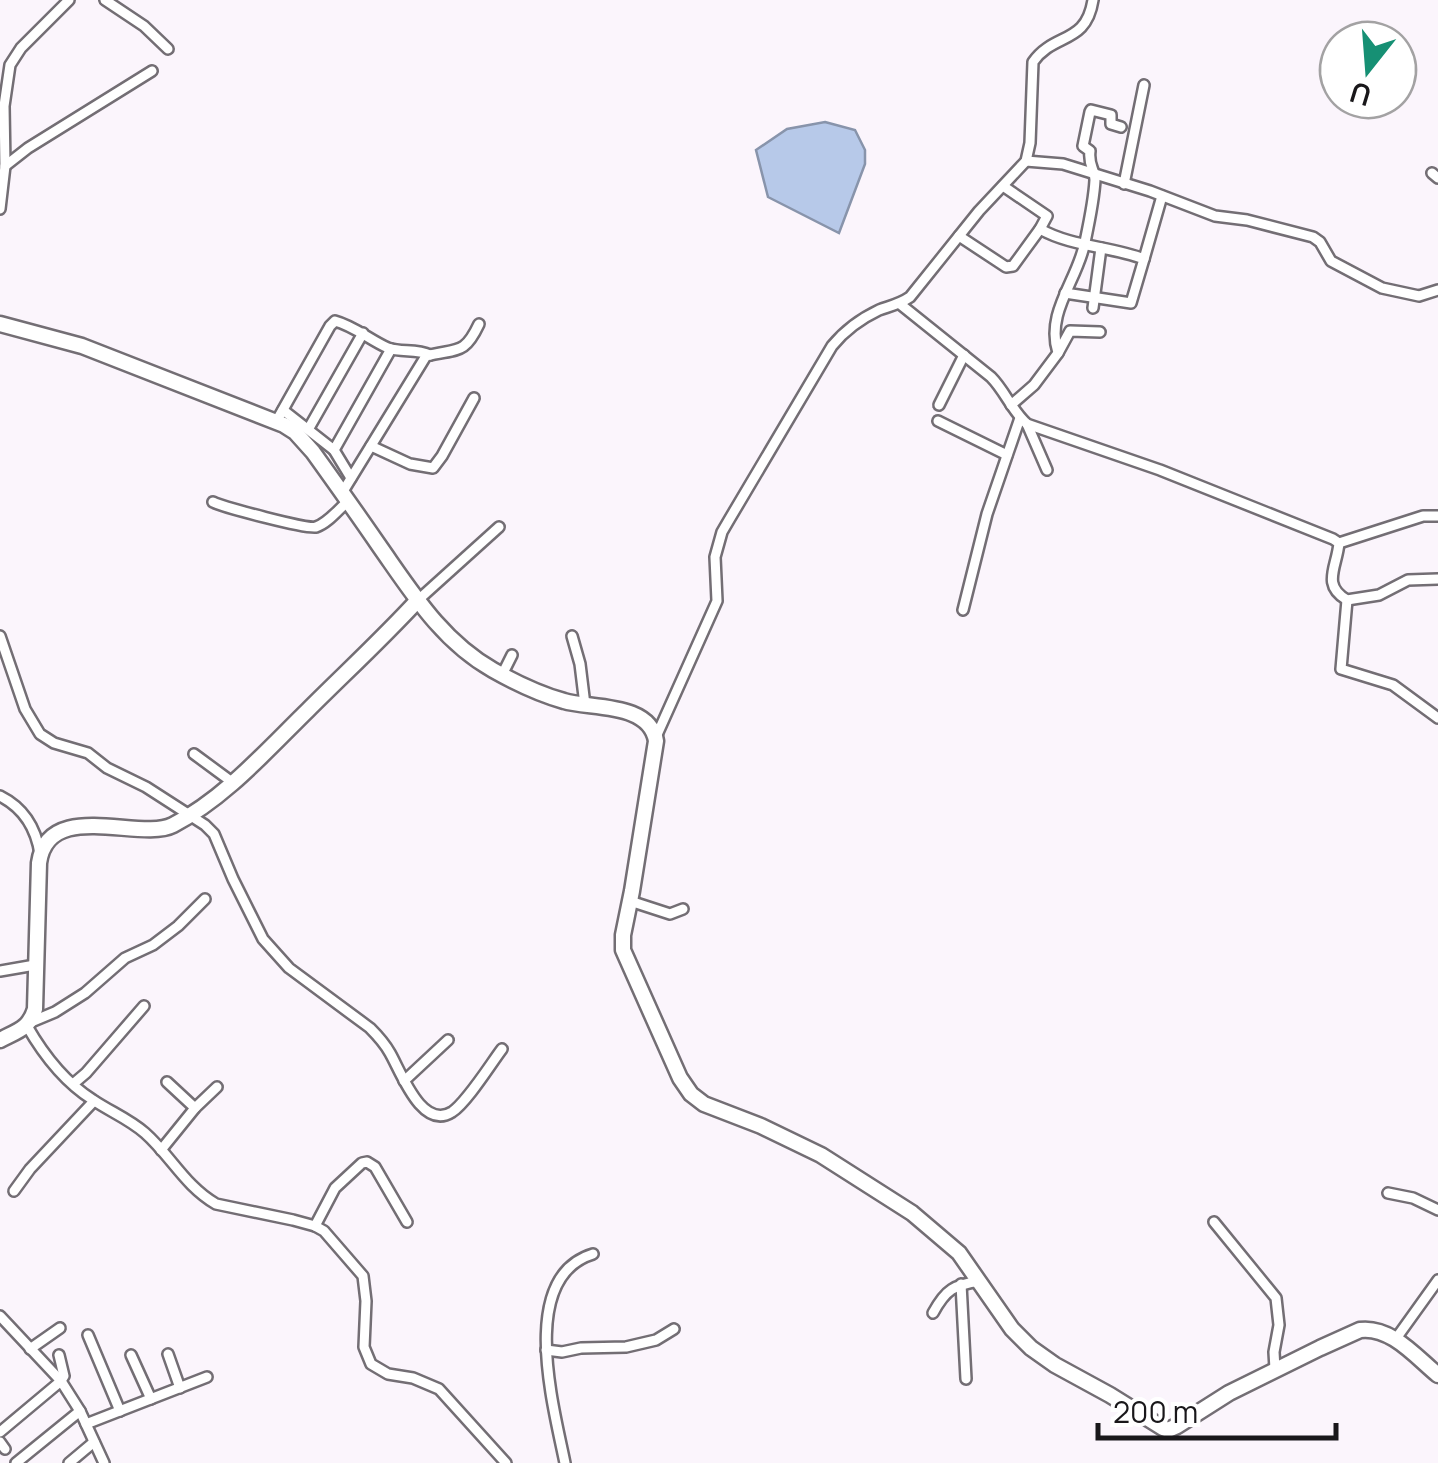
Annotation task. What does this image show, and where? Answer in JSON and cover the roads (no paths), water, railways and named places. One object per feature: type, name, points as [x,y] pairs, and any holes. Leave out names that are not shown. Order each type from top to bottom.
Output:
[{"type":"street","points":[[0,209],[5,166],[4,106],[10,65],[69,0]]},
{"type":"street","points":[[105,0],[144,26],[168,49]]},
{"type":"street","points":[[1094,0],[1083,27],[1033,62],[1026,161],[915,292],[900,304],[863,318],[832,346],[722,532],[714,564],[717,601],[656,738],[623,935],[625,956],[673,1064],[692,1094],[704,1104],[761,1126],[842,1167],[912,1214],[960,1253],[1012,1329],[1031,1348],[1165,1429],[1274,1369],[1360,1330],[1374,1329],[1395,1340],[1438,1375]]},
{"type":"street","points":[[5,166],[152,70]]},
{"type":"street","points":[[1124,184],[1144,85]]},
{"type":"street","points":[[1058,353],[1053,334],[1085,244],[1096,176],[1088,164],[1090,152],[1083,146],[1090,111],[1112,115],[1111,124],[1121,127]]},
{"type":"street","points":[[1026,161],[1063,164],[1215,216],[1313,237],[1331,261],[1382,288],[1419,296],[1438,290]]},
{"type":"street","points":[[960,236],[1010,268],[1040,230],[1046,216],[1004,186]]},
{"type":"street","points":[[1065,293],[1131,303],[1162,196]]},
{"type":"street","points":[[1040,230],[1058,240],[1144,259]]},
{"type":"street","points":[[1093,308],[1101,248]]},
{"type":"street","points":[[900,304],[1001,387],[1023,420],[1047,470]]},
{"type":"street","points":[[280,416],[332,322],[340,322],[390,349],[430,354],[464,348],[480,324]]},
{"type":"street","points":[[0,324],[82,346],[309,428],[334,450],[352,478]]},
{"type":"street","points":[[1011,406],[1034,385],[1070,331],[1100,332]]},
{"type":"street","points":[[309,428],[363,334]]},
{"type":"street","points":[[334,450],[390,349]]},
{"type":"street","points":[[213,502],[308,528],[320,525],[345,497],[371,446],[430,354]]},
{"type":"street","points":[[939,404],[964,355]]},
{"type":"street","points":[[371,446],[410,464],[433,468],[474,398]]},
{"type":"street","points":[[280,416],[304,441],[417,601],[455,644],[472,658],[536,692],[570,703],[625,711],[650,727],[656,738]]},
{"type":"street","points":[[963,610],[987,514],[1023,420]]},
{"type":"street","points":[[1023,420],[1160,470],[1339,543]]},
{"type":"street","points":[[938,421],[1007,455]]},
{"type":"street","points":[[1339,543],[1423,516],[1438,516]]},
{"type":"street","points":[[40,854],[50,838],[68,830],[101,825],[158,829],[172,826],[189,814],[232,782],[498,527]]},
{"type":"street","points":[[1339,543],[1333,588],[1346,600],[1379,595],[1408,580],[1438,579]]},
{"type":"street","points":[[1346,600],[1341,669],[1393,684],[1438,718]]},
{"type":"street","points":[[0,636],[20,695],[40,734],[54,743],[88,753],[107,768],[189,814],[214,834],[262,939],[290,968],[370,1028],[389,1051],[424,1110],[446,1114],[457,1106],[502,1050]]},
{"type":"street","points":[[572,636],[585,705]]},
{"type":"street","points":[[502,675],[512,655]]},
{"type":"street","points":[[194,754],[232,782]]},
{"type":"street","points":[[0,796],[31,824],[40,854],[35,1009],[29,1024]]},
{"type":"street","points":[[0,1040],[86,993],[125,958],[153,945],[178,926],[204,899]]},
{"type":"street","points":[[630,901],[670,914],[684,909]]},
{"type":"street","points":[[0,971],[35,965]]},
{"type":"street","points":[[73,1084],[144,1006]]},
{"type":"street","points":[[29,1024],[47,1056],[73,1084],[136,1125],[192,1186],[216,1204],[324,1231],[363,1276],[364,1347],[371,1364],[388,1374],[439,1389],[506,1463]]},
{"type":"street","points":[[404,1081],[448,1040]]},
{"type":"street","points":[[167,1082],[195,1108]]},
{"type":"street","points":[[161,1150],[217,1087]]},
{"type":"street","points":[[14,1191],[94,1101]]},
{"type":"street","points":[[315,1226],[336,1188],[367,1162],[375,1168],[407,1222]]},
{"type":"street","points":[[1388,1193],[1438,1210]]},
{"type":"street","points":[[1214,1222],[1276,1298],[1279,1325],[1274,1369]]},
{"type":"street","points":[[566,1463],[546,1350],[546,1318],[560,1280],[572,1262],[592,1254]]},
{"type":"street","points":[[1395,1340],[1438,1280]]},
{"type":"street","points":[[934,1313],[946,1292],[960,1284],[980,1281]]},
{"type":"street","points":[[960,1284],[966,1379]]},
{"type":"street","points":[[0,1316],[61,1381],[104,1463]]},
{"type":"street","points":[[30,1349],[60,1328]]},
{"type":"street","points":[[546,1350],[626,1347],[656,1340],[674,1330]]},
{"type":"street","points":[[88,1335],[120,1411]]},
{"type":"street","points":[[132,1354],[151,1399]]},
{"type":"street","points":[[168,1354],[180,1388]]},
{"type":"street","points":[[0,1432],[61,1381],[64,1376],[60,1355]]},
{"type":"street","points":[[86,1424],[207,1378]]},
{"type":"street","points":[[16,1463],[80,1411]]},
{"type":"street","points":[[69,1463],[94,1442]]},
{"type":"water","points":[[825,122],[855,130],[865,150],[865,164],[839,233],[768,197],[756,150],[787,129]]}]
